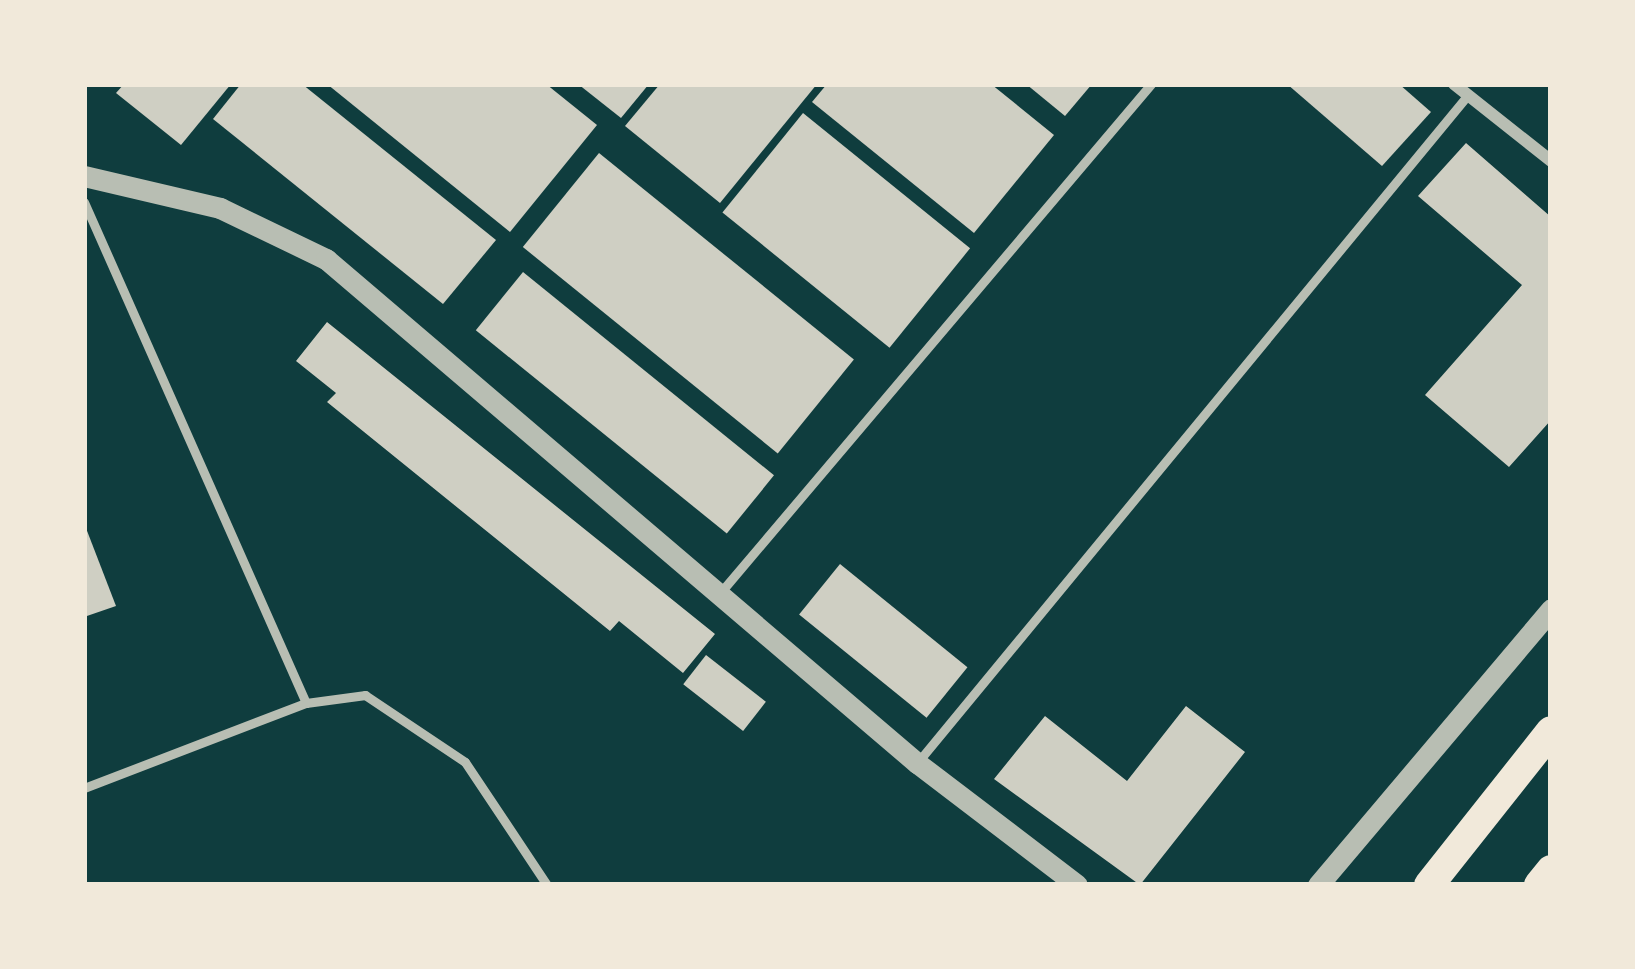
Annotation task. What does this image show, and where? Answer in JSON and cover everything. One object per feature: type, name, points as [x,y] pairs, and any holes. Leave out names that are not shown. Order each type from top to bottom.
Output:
[{"type":"main road","points":[[1429,885],[1551,731]]},
{"type":"main road","points":[[1539,885],[1551,870]]},
{"type":"street","points":[[1454,84],[1551,161]]},
{"type":"street","points":[[84,176],[220,208],[326,259],[917,763],[1077,885]]},
{"type":"street","points":[[1318,885],[1551,609]]},
{"type":"lane","points":[[718,596],[1150,84]]},
{"type":"lane","points":[[917,763],[1467,96]]},
{"type":"lane","points":[[84,202],[306,703]]},
{"type":"lane","points":[[84,788],[306,703],[365,695],[414,723],[465,762],[547,885]]},
{"type":"building","points":[[124,84],[231,84],[181,145],[116,93]]},
{"type":"building","points":[[241,84],[302,84],[496,240],[443,304],[213,119]]},
{"type":"building","points":[[327,84],[546,84],[597,125],[510,232]]},
{"type":"building","points":[[578,84],[649,84],[621,118]]},
{"type":"building","points":[[660,84],[817,84],[720,203],[625,126]]},
{"type":"building","points":[[827,84],[991,84],[1054,135],[974,233],[812,102]]},
{"type":"building","points":[[1026,84],[1092,84],[1065,116]]},
{"type":"building","points":[[1287,84],[1399,84],[1431,112],[1382,166]]},
{"type":"building","points":[[803,113],[970,248],[890,348],[722,212]]},
{"type":"building","points":[[1466,143],[1551,217],[1551,420],[1509,467],[1425,395],[1522,285],[1418,196]]},
{"type":"building","points":[[599,153],[854,359],[778,453],[523,247]]},
{"type":"building","points":[[523,272],[774,475],[727,534],[476,330]]},
{"type":"building","points":[[327,322],[715,634],[683,673],[619,621],[610,631],[327,402],[336,393],[296,361]]},
{"type":"building","points":[[84,523],[116,606],[84,617]]},
{"type":"building","points":[[840,564],[967,667],[927,718],[799,615]]},
{"type":"building","points":[[706,655],[766,702],[743,731],[683,684]]},
{"type":"building","points":[[1186,706],[1245,752],[1140,885],[994,779],[1045,716],[1127,781]]}]
